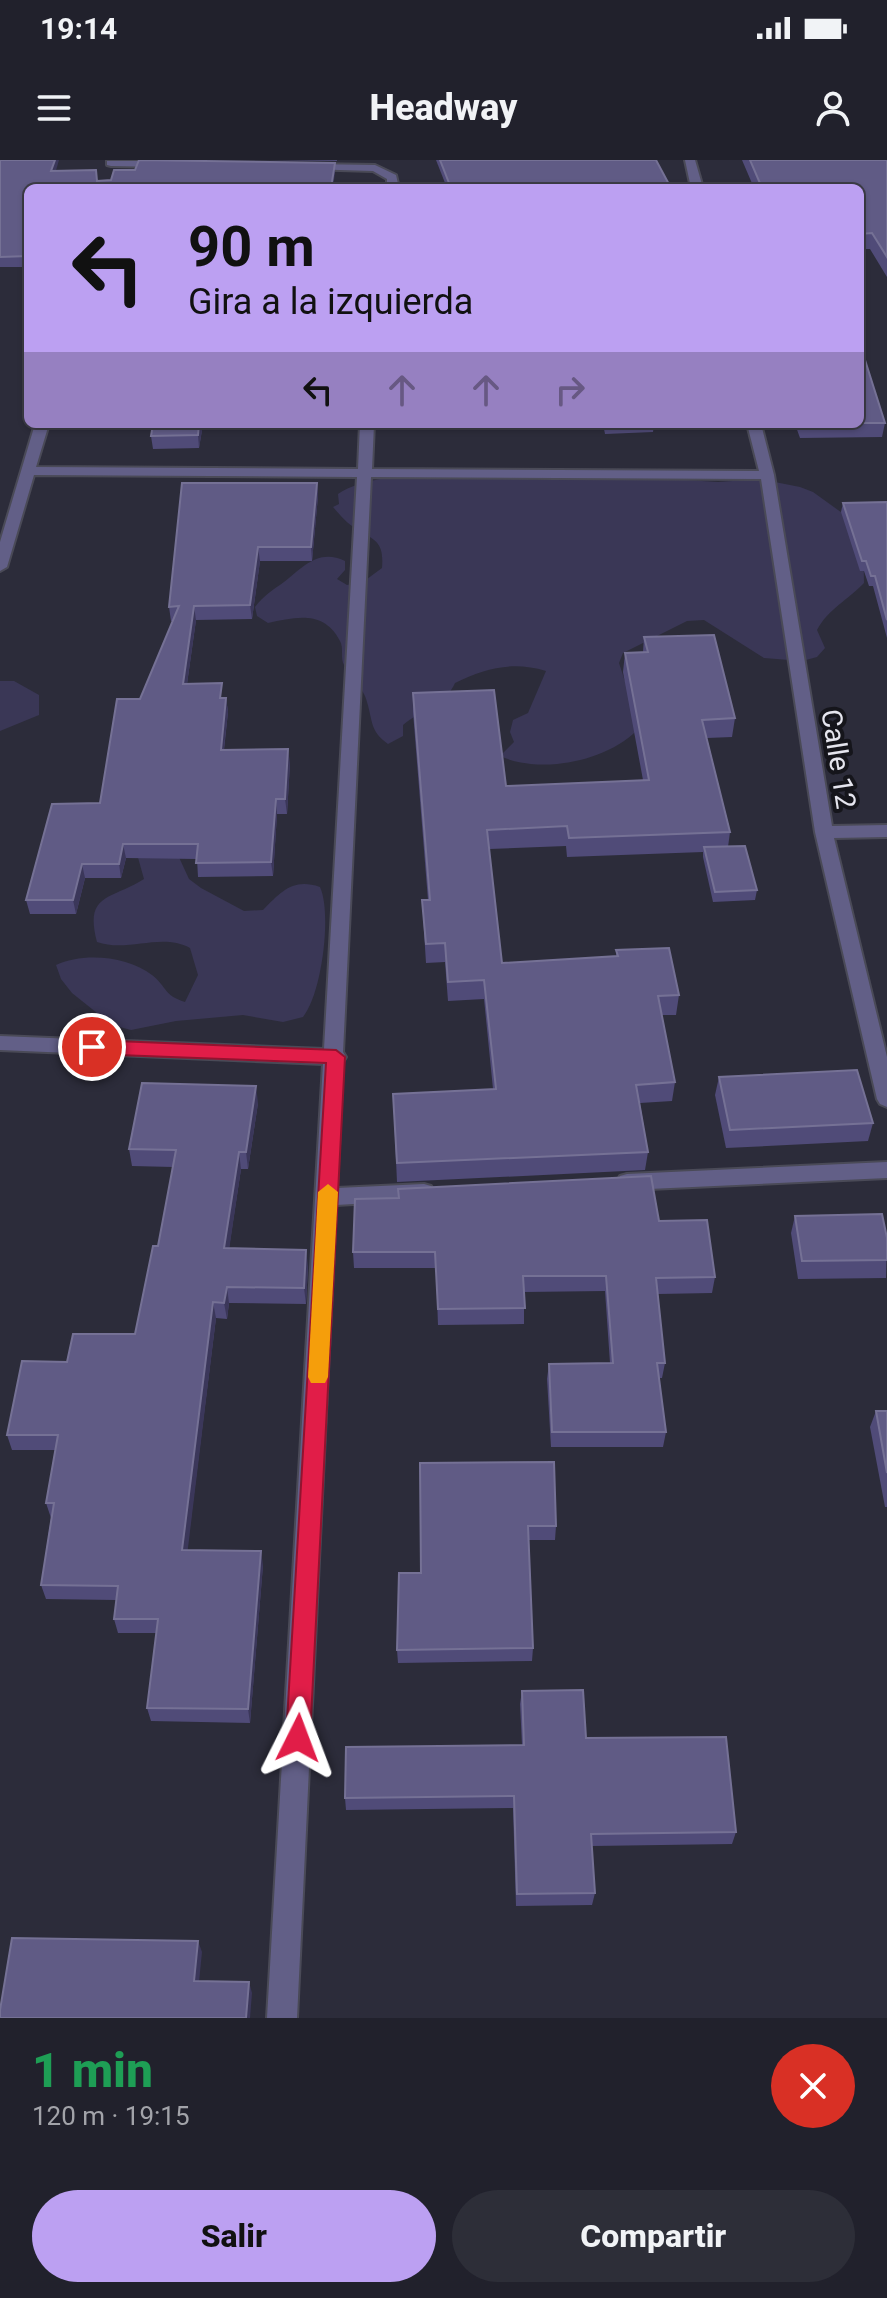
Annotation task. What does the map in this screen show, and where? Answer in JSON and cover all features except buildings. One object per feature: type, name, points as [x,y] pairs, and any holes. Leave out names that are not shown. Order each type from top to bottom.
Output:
[{"type":"street","points":[[690,160],[696,184]]},
{"type":"street","points":[[110,166],[173,164]]},
{"type":"street","points":[[297,166],[393,171],[393,184]]},
{"type":"street","points":[[0,567],[41,428]]},
{"type":"street","points":[[282,2018],[336,1057],[362,472],[367,428]]},
{"type":"street","name":"Calle 12","points":[[755,428],[767,475],[824,832],[887,1099]]},
{"type":"street","points":[[29,471],[767,475]]},
{"type":"street","points":[[824,832],[887,831]]},
{"type":"street","points":[[0,1043],[336,1057]]},
{"type":"street","points":[[599,1184],[887,1170]]},
{"type":"street","points":[[328,1197],[440,1191]]},
{"type":"shaded area","points":[[641,470],[670,479],[718,482],[760,479],[800,487],[813,492],[863,528],[864,583],[832,610],[817,630],[825,648],[817,657],[802,661],[764,658],[704,620],[687,621],[623,653],[619,663],[640,727],[611,749],[593,756],[554,764],[535,764],[500,756],[514,742],[510,732],[513,720],[528,713],[546,671],[511,666],[488,670],[455,683],[446,696],[403,725],[403,736],[388,744],[375,730],[365,697],[346,670],[341,644],[326,624],[308,618],[268,623],[257,616],[255,607],[265,596],[319,558],[345,561],[345,570],[337,579],[347,585],[363,582],[382,568],[382,553],[378,544],[350,525],[333,507],[339,504],[338,494],[351,487],[390,477],[437,471],[495,472],[538,480]]},
{"type":"shaded area","points":[[0,681],[14,681],[39,695],[39,715],[0,731]]},
{"type":"shaded area","points":[[177,853],[189,879],[244,911],[263,910],[282,892],[295,885],[320,887],[325,915],[323,953],[315,991],[303,1017],[283,1022],[243,1015],[176,1021],[131,1030],[112,1025],[72,993],[61,979],[56,965],[67,961],[92,957],[118,960],[152,975],[169,994],[185,1002],[198,975],[190,948],[168,942],[109,945],[97,942],[94,926],[94,914],[103,900],[144,879],[137,854]]},
{"type":"slow traffic","points":[[318,1377],[328,1192]]},
{"type":"route","points":[[92,1047],[336,1057],[298,1738]]}]
